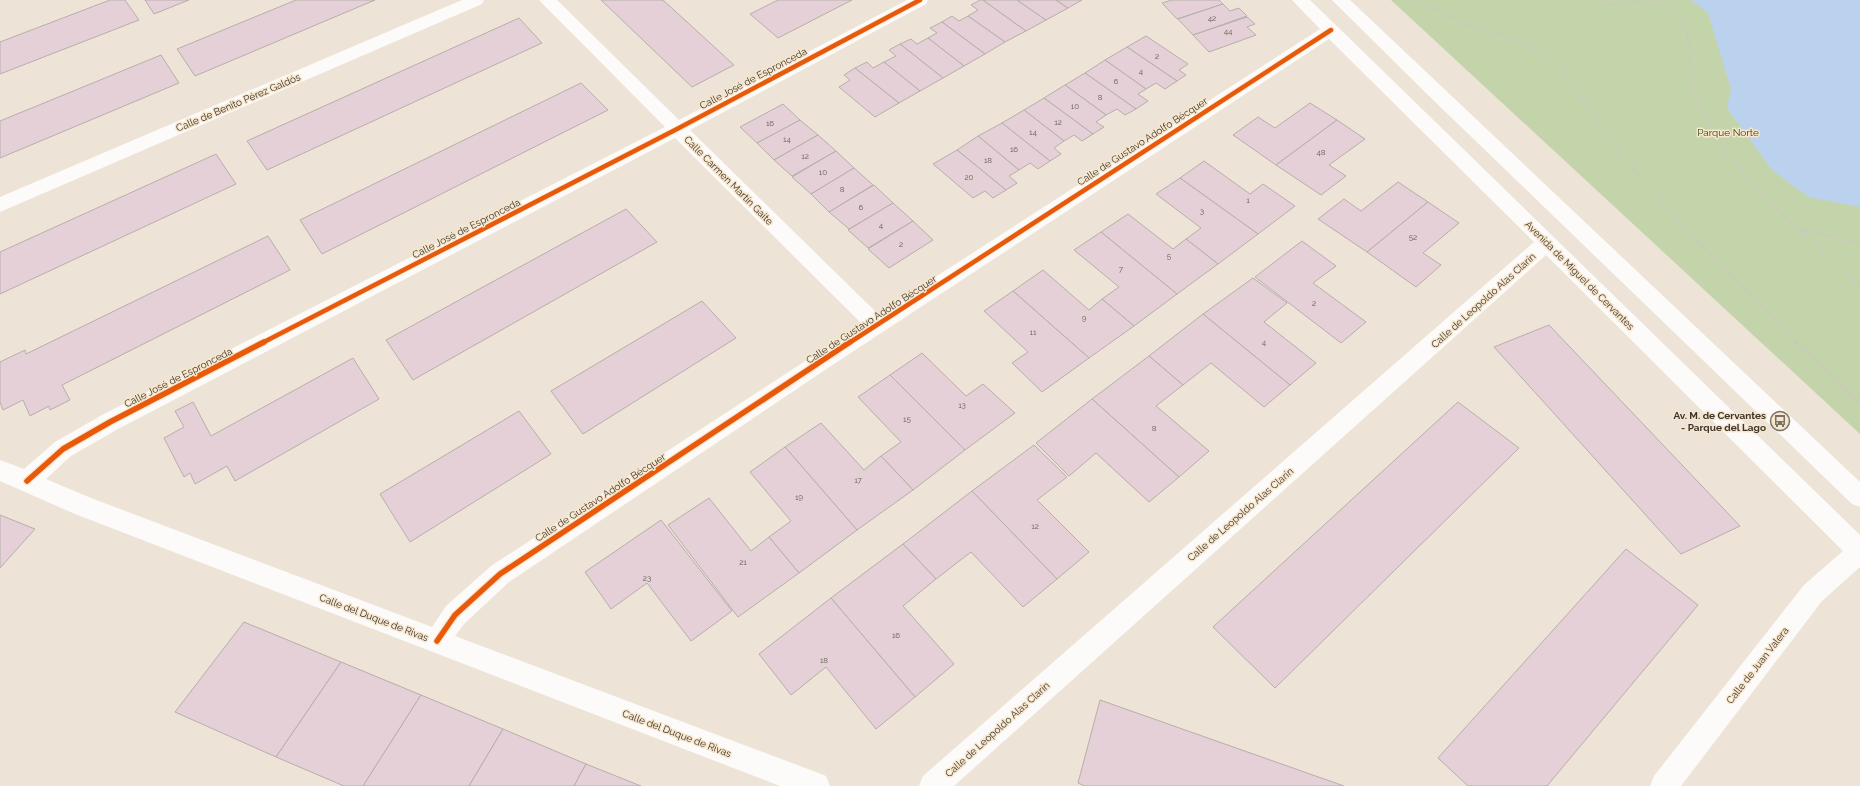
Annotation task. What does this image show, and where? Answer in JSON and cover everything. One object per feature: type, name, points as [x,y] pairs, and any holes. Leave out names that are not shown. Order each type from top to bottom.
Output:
[{"type":"street","name":"Calle de Benito Pérez Galdós","points":[[0,205],[476,0]]},
{"type":"street","name":"Calle Carmen Martín Gaite","points":[[547,0],[877,326]]},
{"type":"street","name":"Calle José de Espronceda","points":[[27,481],[63,450],[110,422],[677,129],[920,0]]},
{"type":"street","name":"Avenida de Miguel de Cervantes","points":[[1300,0],[1860,552]]},
{"type":"street","points":[[1340,0],[1860,497]]},
{"type":"street","name":"Calle de Gustavo Adolfo Bécquer","points":[[437,641],[455,615],[500,574],[826,358],[1331,30]]},
{"type":"street","name":"Calle de Leopoldo Alas Clarín","points":[[933,786],[1547,242]]},
{"type":"street","name":"Calle del Duque de Rivas","points":[[0,470],[84,506],[816,786]]},
{"type":"street","name":"Calle de Juan Valera","points":[[1664,786],[1813,593],[1860,552]]},
{"type":"path","points":[[1416,0],[1461,22],[1514,39],[1542,54],[1564,70],[1608,139],[1688,232],[1773,320],[1860,403]]},
{"type":"path","points":[[1594,0],[1606,4],[1634,2],[1659,3],[1675,13],[1686,28],[1690,49],[1690,82],[1698,106],[1728,155],[1756,187],[1860,287]]},
{"type":"path","points":[[1797,228],[1860,244]]},
{"type":"green space","name":"Parque Norte","points":[[1391,0],[1860,0],[1860,434]]},
{"type":"water","points":[[1691,0],[1860,0],[1860,207],[1809,197],[1772,170],[1727,108],[1731,89],[1708,13]]},
{"type":"building","points":[[110,0],[125,0],[139,20],[0,74],[0,42]]},
{"type":"building","points":[[145,0],[189,0],[154,14]]},
{"type":"building","points":[[296,0],[375,0],[195,76],[177,49]]},
{"type":"building","points":[[601,0],[663,0],[734,65],[692,87]]},
{"type":"building","points":[[778,0],[852,0],[778,38],[750,14]]},
{"type":"building","points":[[983,0],[1026,31],[1005,42],[968,16],[978,10],[971,5]]},
{"type":"building","points":[[983,0],[1017,0],[1046,20],[1026,31]]},
{"type":"building","points":[[1017,0],[1056,0],[1068,8],[1046,20]]},
{"type":"building","points":[[1056,0],[1082,0],[1068,8]]},
{"type":"building","points":[[1172,0],[1219,0],[1223,4],[1177,19],[1162,3]]},
{"type":"building","points":[[1223,4],[1230,11],[1239,8],[1247,16],[1193,35],[1178,19]]},
{"type":"building","points":[[952,16],[959,21],[968,16],[1005,42],[985,54],[942,22]]},
{"type":"building","points":[[1247,17],[1255,24],[1247,27],[1256,35],[1209,52],[1193,35]]},
{"type":"building","points":[[519,18],[542,43],[267,170],[247,141]]},
{"type":"building","points":[[942,22],[985,54],[964,66],[928,38],[937,33],[930,28]]},
{"type":"building","points":[[1146,36],[1188,64],[1179,70],[1186,75],[1177,81],[1127,47]]},
{"type":"building","points":[[928,38],[964,66],[943,78],[900,44],[911,39],[917,44]]},
{"type":"building","points":[[900,44],[943,78],[920,91],[884,62],[896,56],[889,50]]},
{"type":"building","points":[[1127,47],[1177,81],[1165,89],[1156,83],[1146,89],[1105,60]]},
{"type":"building","points":[[161,55],[179,83],[0,158],[0,121]]},
{"type":"building","points":[[1105,60],[1146,89],[1138,94],[1148,101],[1136,109],[1085,73]]},
{"type":"building","points":[[867,62],[873,68],[884,62],[920,91],[899,103],[855,68]]},
{"type":"building","points":[[855,68],[899,103],[875,117],[839,87],[850,80],[844,75]]},
{"type":"building","points":[[1085,73],[1136,109],[1125,115],[1117,109],[1106,115],[1065,85]]},
{"type":"building","points":[[581,83],[608,110],[322,254],[300,220]]},
{"type":"building","points":[[1065,85],[1106,115],[1096,122],[1104,127],[1093,134],[1044,98]]},
{"type":"building","points":[[1044,98],[1093,134],[1082,141],[1074,135],[1064,141],[1024,110]]},
{"type":"building","points":[[1310,103],[1337,120],[1276,165],[1233,135],[1258,117],[1275,128]]},
{"type":"building","points":[[783,104],[800,120],[757,143],[740,127]]},
{"type":"building","points":[[1024,110],[1064,141],[1054,148],[1061,154],[1050,161],[1002,123]]},
{"type":"building","points":[[800,120],[818,135],[774,160],[757,143]]},
{"type":"building","points":[[1337,120],[1365,139],[1329,165],[1346,176],[1321,195],[1276,165]]},
{"type":"building","points":[[1002,123],[1050,161],[1038,169],[1030,163],[1019,170],[978,136]]},
{"type":"building","points":[[818,135],[836,151],[792,176],[774,160]]},
{"type":"building","points":[[978,136],[1019,170],[1009,176],[1017,183],[1006,190],[957,150]]},
{"type":"building","points":[[957,150],[1006,190],[993,198],[985,191],[973,198],[933,164]]},
{"type":"building","points":[[836,151],[854,168],[811,194],[792,177]]},
{"type":"building","points":[[216,154],[236,184],[0,294],[0,252]]},
{"type":"building","points":[[1204,161],[1250,194],[1263,184],[1295,206],[1258,234],[1180,178]]},
{"type":"building","points":[[854,168],[873,185],[829,212],[811,194]]},
{"type":"building","points":[[1180,178],[1258,234],[1218,264],[1186,239],[1201,228],[1156,194]]},
{"type":"building","points":[[1398,182],[1428,202],[1367,252],[1318,219],[1344,199],[1361,211]]},
{"type":"building","points":[[874,185],[893,203],[849,229],[829,212]]},
{"type":"building","points":[[1428,202],[1459,223],[1423,253],[1441,265],[1416,287],[1367,252]]},
{"type":"building","points":[[893,203],[913,221],[868,248],[848,230]]},
{"type":"building","points":[[626,209],[657,242],[413,380],[386,340]]},
{"type":"building","points":[[1128,214],[1173,249],[1186,239],[1218,264],[1177,294],[1101,232]]},
{"type":"building","points":[[913,221],[933,240],[889,268],[868,249]]},
{"type":"building","points":[[1101,232],[1177,294],[1134,326],[1102,299],[1119,287],[1074,250]]},
{"type":"building","points":[[268,236],[290,270],[62,385],[70,400],[50,410],[49,406],[30,416],[23,400],[3,410],[0,402],[0,362],[25,350],[26,354]]},
{"type":"building","points":[[1302,241],[1336,266],[1313,283],[1366,322],[1341,343],[1255,277]]},
{"type":"building","points":[[1043,270],[1089,310],[1102,299],[1134,326],[1089,358],[1013,291]]},
{"type":"building","points":[[1253,278],[1287,303],[1264,322],[1316,363],[1290,385],[1203,314]]},
{"type":"building","points":[[1013,291],[1089,358],[1042,392],[1012,363],[1028,352],[984,311]]},
{"type":"building","points":[[702,301],[736,338],[583,434],[551,391]]},
{"type":"building","points":[[1203,314],[1290,385],[1264,407],[1211,363],[1183,385],[1149,356]]},
{"type":"building","points":[[1549,325],[1740,526],[1681,554],[1494,347]]},
{"type":"building","points":[[922,353],[966,396],[983,384],[1015,413],[965,450],[890,375]]},
{"type":"building","points":[[1149,356],[1183,385],[1156,406],[1209,451],[1179,477],[1092,399]]},
{"type":"building","points":[[353,358],[379,399],[235,481],[227,466],[195,484],[190,473],[184,477],[164,438],[184,427],[175,411],[193,402],[211,436]]},
{"type":"building","points":[[890,375],[965,450],[913,490],[881,456],[901,442],[858,397]]},
{"type":"building","points":[[1092,399],[1179,477],[1149,502],[1096,453],[1069,476],[1036,443]]},
{"type":"building","points":[[1458,402],[1519,448],[1275,688],[1213,627]]},
{"type":"building","points":[[519,411],[551,454],[410,542],[380,494]]},
{"type":"building","points":[[821,423],[864,470],[881,456],[913,490],[857,530],[785,447]]},
{"type":"building","points":[[1034,445],[1067,477],[1037,500],[1089,552],[1057,579],[972,491]]},
{"type":"building","points":[[785,447],[857,530],[799,573],[769,537],[791,521],[750,472]]},
{"type":"building","points":[[972,491],[1057,579],[1023,607],[971,552],[936,579],[903,544]]},
{"type":"building","points":[[709,498],[751,551],[769,537],[799,573],[738,617],[668,525]]},
{"type":"building","points":[[0,515],[35,529],[0,568]]},
{"type":"building","points":[[661,520],[732,611],[691,641],[647,583],[611,609],[585,572]]},
{"type":"building","points":[[903,544],[936,579],[903,606],[954,664],[915,697],[831,598]]},
{"type":"building","points":[[1626,549],[1698,605],[1547,786],[1468,786],[1438,758]]},
{"type":"building","points":[[831,598],[915,697],[876,729],[826,667],[791,695],[759,654]]},
{"type":"building","points":[[244,622],[341,662],[276,757],[175,712]]},
{"type":"building","points":[[341,662],[421,695],[363,786],[344,786],[276,757]]},
{"type":"building","points":[[421,695],[503,729],[469,786],[363,786]]},
{"type":"building","points":[[1100,700],[1344,786],[1085,786],[1078,783]]},
{"type":"building","points":[[503,729],[586,764],[574,786],[469,786]]},
{"type":"building","points":[[586,764],[641,786],[574,786]]},
{"type":"cycle path","points":[[27,481],[63,449],[110,422],[677,129],[920,0]]},
{"type":"cycle path","points":[[437,641],[455,615],[500,574],[826,358],[1331,30]]},
{"type":"place","name":"Av. M. de Cervantes - Parque del Lago","points":[[1780,421]]}]
